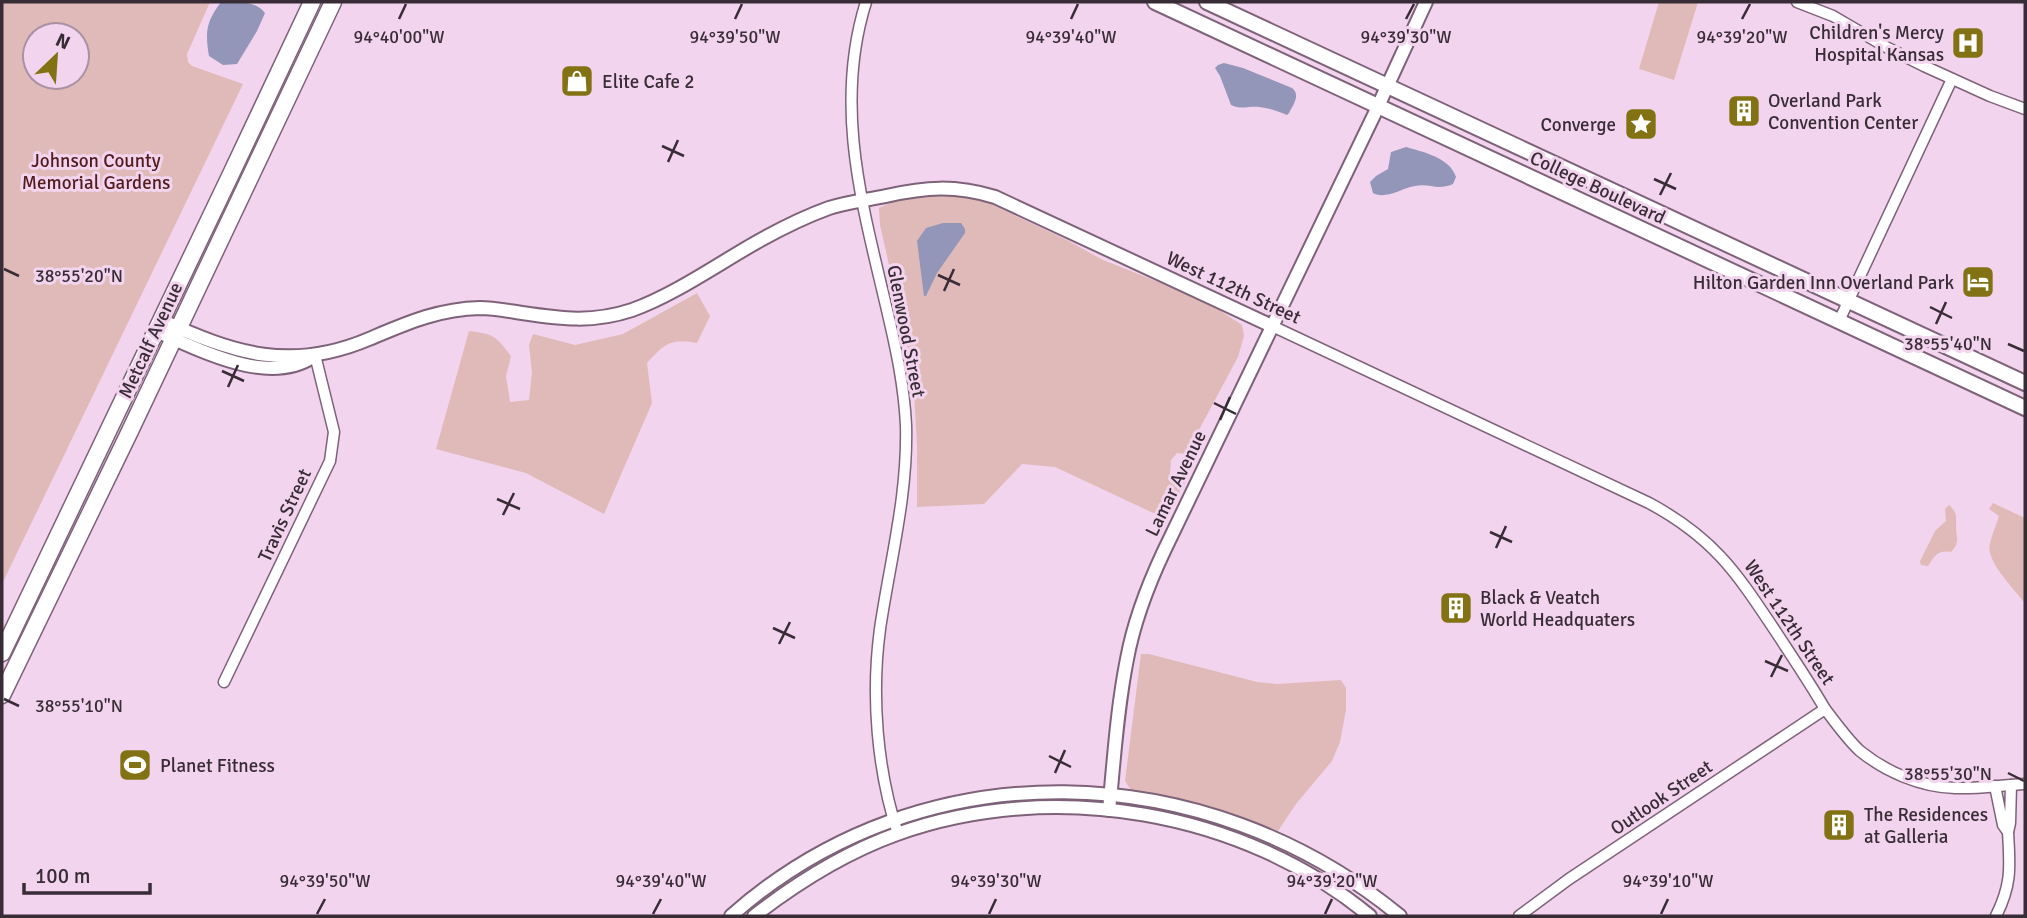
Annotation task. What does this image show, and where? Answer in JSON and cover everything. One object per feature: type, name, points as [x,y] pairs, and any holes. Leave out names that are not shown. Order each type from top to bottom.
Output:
[{"type":"main road","name":"Metcalf Avenue","points":[[2,653],[312,2]]},
{"type":"main road","name":"Metcalf Avenue","points":[[2,695],[50,600],[333,2]]},
{"type":"main road","name":"College Boulevard","points":[[1154,2],[2025,408]]},
{"type":"main road","name":"College Boulevard","points":[[1207,2],[2025,383]]},
{"type":"street","name":"Glenwood Street","points":[[866,2],[853,56],[850,97],[853,154],[898,356],[906,423],[904,488],[876,661],[880,754],[898,834]]},
{"type":"street","name":"Lamar Avenue","points":[[1109,810],[1123,683],[1132,636],[1142,603],[1164,551],[1426,2]]},
{"type":"street","points":[[1797,2],[1833,16],[1885,47],[1952,79],[2025,109]]},
{"type":"street","points":[[1839,321],[1952,79]]},
{"type":"street","name":"West 112th Street","points":[[159,325],[218,358],[276,368],[302,364],[315,355],[368,339],[431,314],[494,309],[558,319],[614,316],[660,297],[798,221],[830,208],[911,190],[939,187],[981,193],[1010,204],[1649,503],[1687,525],[1723,557],[1740,577],[1825,709],[1859,750],[1888,770],[1942,787],[2025,784]]},
{"type":"street","name":"Travis Street","points":[[224,682],[330,461],[334,432],[315,355]]},
{"type":"street","name":"Outlook Street","points":[[1519,916],[1569,879],[1825,709]]},
{"type":"street","points":[[1996,916],[2009,881],[2011,785]]},
{"type":"street","points":[[1994,786],[2003,825],[2008,832]]},
{"type":"street","points":[[731,916],[769,884],[818,853],[893,819],[945,804],[995,796],[1051,793],[1110,795],[1155,802],[1234,822],[1271,837],[1342,874],[1400,916]]},
{"type":"street","points":[[754,916],[778,897],[830,864],[898,834],[951,819],[999,811],[1043,808],[1109,810],[1167,820],[1245,843],[1301,869],[1343,895],[1370,916]]},
{"type":"green space","name":"Johnson County Memorial Gardens","points":[[2,2],[210,2],[187,54],[188,62],[192,66],[243,84],[2,584]]},
{"type":"green space","points":[[1659,2],[1698,2],[1674,80],[1639,69]]},
{"type":"green space","points":[[918,196],[953,196],[982,200],[1103,260],[1213,306],[1242,325],[1244,336],[1238,357],[1186,454],[1177,453],[1171,460],[1170,474],[1188,478],[1164,518],[1055,467],[1022,464],[984,504],[917,507],[913,372],[880,225],[879,208]]},
{"type":"green space","points":[[697,293],[710,316],[697,343],[669,344],[647,363],[652,403],[604,514],[526,473],[436,449],[469,331],[484,333],[502,344],[511,356],[506,376],[510,402],[529,400],[532,373],[529,345],[533,334],[575,345],[623,334]]},
{"type":"green space","points":[[1993,503],[2025,518],[2023,601],[1992,558],[1990,543],[1999,516],[1989,509]]},
{"type":"green space","points":[[1949,505],[1956,516],[1955,546],[1951,552],[1937,554],[1928,566],[1921,565],[1920,561],[1935,531],[1946,521],[1945,509]]},
{"type":"green space","points":[[1141,654],[1257,682],[1277,684],[1341,680],[1346,688],[1346,710],[1340,742],[1332,761],[1296,804],[1278,831],[1242,818],[1131,790],[1125,781]]},
{"type":"water","points":[[221,2],[251,4],[265,13],[237,64],[223,65],[209,56],[208,28]]},
{"type":"water","points":[[1224,63],[1292,88],[1296,97],[1289,113],[1287,115],[1266,108],[1231,105],[1215,68]]},
{"type":"water","points":[[1406,147],[1442,160],[1453,170],[1456,177],[1453,184],[1442,187],[1415,186],[1383,195],[1373,193],[1370,182],[1388,169],[1391,152]]},
{"type":"water","points":[[943,223],[961,223],[965,233],[924,296],[917,241],[926,228]]},
{"type":"place","name":"Children's Mercy Hospital Kansas","points":[[1968,43]]},
{"type":"place","name":"Elite Cafe 2","points":[[577,81]]},
{"type":"place","name":"Overland Park Convention Center","points":[[1744,111]]},
{"type":"place","name":"Converge","points":[[1641,124]]},
{"type":"place","name":"Hilton Garden Inn Overland Park","points":[[1978,282]]},
{"type":"place","name":"Black & Veatch World Headquaters","points":[[1456,608]]},
{"type":"place","name":"Planet Fitness","points":[[135,765]]},
{"type":"place","name":"The Residences at Galleria","points":[[1839,825]]}]
